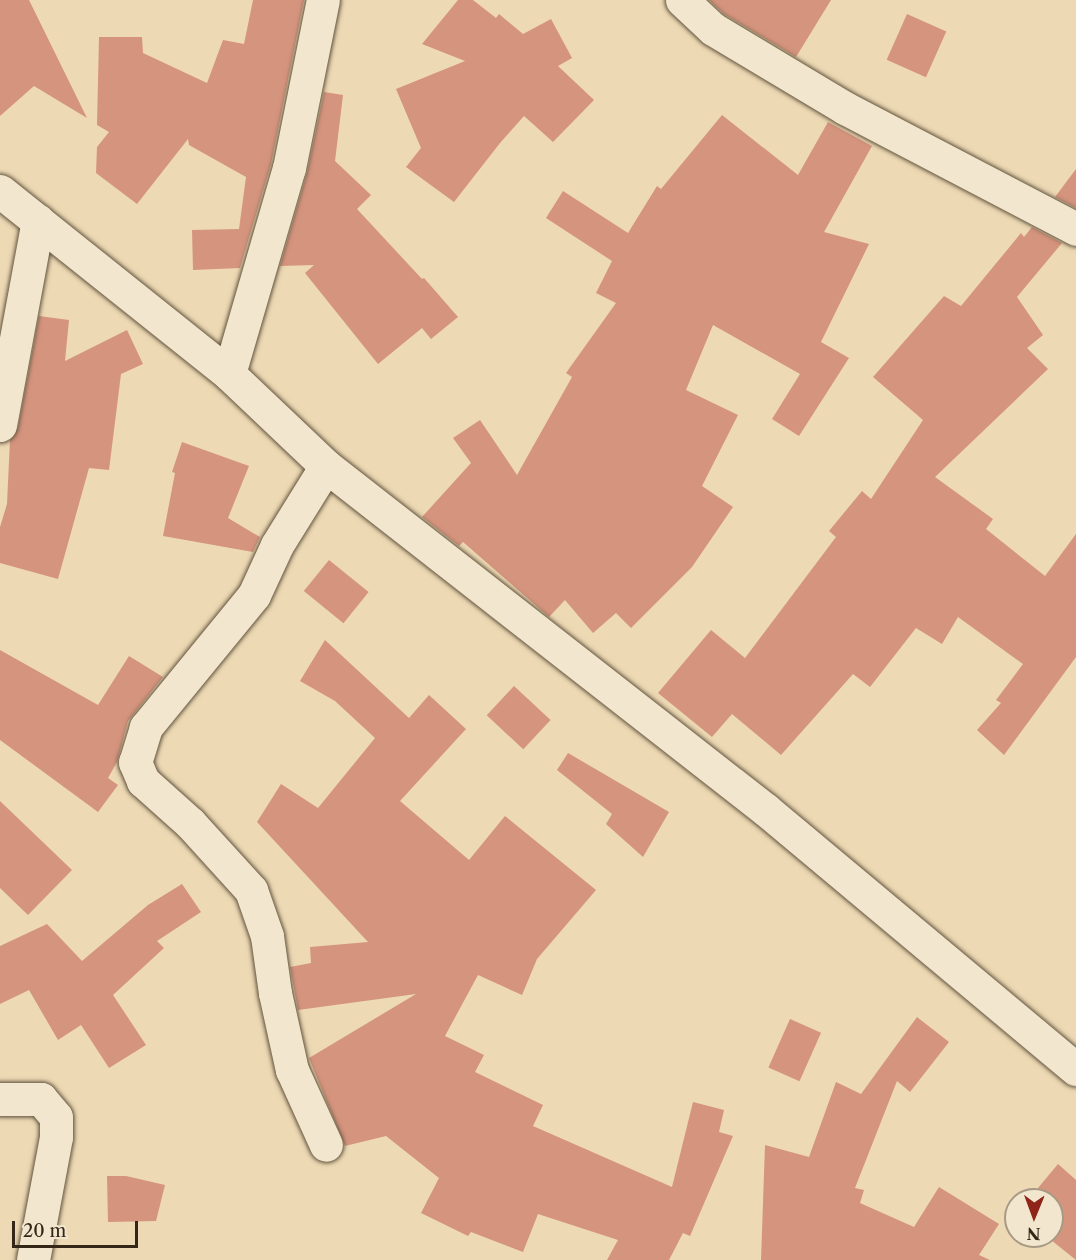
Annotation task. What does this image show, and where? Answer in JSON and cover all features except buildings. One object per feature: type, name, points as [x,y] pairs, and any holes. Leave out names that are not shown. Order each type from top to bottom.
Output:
[{"type":"street","points":[[230,374],[288,168],[323,0]]},
{"type":"street","points":[[682,0],[713,29],[845,108],[1076,229]]},
{"type":"street","points":[[0,191],[230,374],[326,466],[766,810],[1076,1069]]},
{"type":"street","points":[[0,425],[38,220]]},
{"type":"street","points":[[326,466],[277,545],[254,595],[146,727],[135,762],[143,781],[190,822],[251,890],[267,936],[275,993],[292,1070],[326,1145]]},
{"type":"street","points":[[0,1099],[41,1099],[56,1117],[56,1137],[33,1260]]}]
